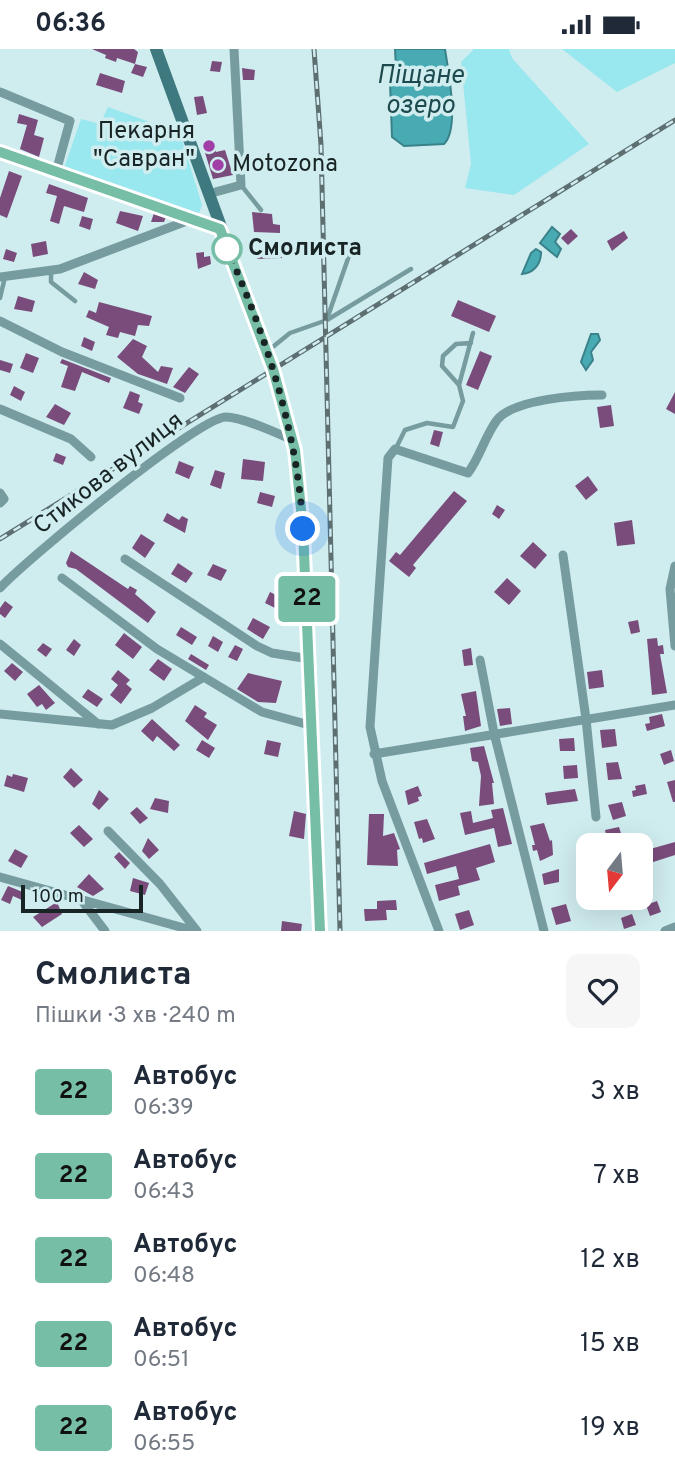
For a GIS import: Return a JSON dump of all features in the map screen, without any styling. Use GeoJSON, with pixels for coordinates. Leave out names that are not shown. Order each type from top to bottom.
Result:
{"type":"FeatureCollection","features":[{"type":"Feature","properties":{"kind":"main road"},"geometry":{"type":"LineString","coordinates":[[156,49],[266,353],[293,440],[302,503],[320,931]]}},
{"type":"Feature","properties":{"kind":"street"},"geometry":{"type":"LineString","coordinates":[[208,194],[240,185],[234,49]]}},
{"type":"Feature","properties":{"kind":"street"},"geometry":{"type":"LineString","coordinates":[[0,92],[69,121],[56,172]]}},
{"type":"Feature","properties":{"kind":"street"},"geometry":{"type":"LineString","coordinates":[[0,152],[220,229]]}},
{"type":"Feature","properties":{"kind":"street"},"geometry":{"type":"LineString","coordinates":[[3,276],[52,271],[92,259],[192,219]]}},
{"type":"Feature","properties":{"kind":"street"},"geometry":{"type":"LineString","coordinates":[[0,320],[62,352],[180,398]]}},
{"type":"Feature","properties":{"kind":"street"},"geometry":{"type":"LineString","coordinates":[[439,931],[374,754],[370,727],[376,600],[388,458],[395,449],[468,473],[499,418],[522,407],[570,394],[602,395]]}},
{"type":"Feature","properties":{"kind":"street"},"geometry":{"type":"LineString","coordinates":[[0,409],[71,439],[91,457]]}},
{"type":"Feature","properties":{"kind":"street","name":"Стикова вулиця"},"geometry":{"type":"LineString","coordinates":[[0,589],[20,566],[75,525],[109,494],[196,429],[226,417],[293,440]]}},
{"type":"Feature","properties":{"kind":"street"},"geometry":{"type":"LineString","coordinates":[[0,493],[4,499],[0,503]]}},
{"type":"Feature","properties":{"kind":"street"},"geometry":{"type":"LineString","coordinates":[[563,555],[586,719],[596,817]]}},
{"type":"Feature","properties":{"kind":"street"},"geometry":{"type":"LineString","coordinates":[[125,559],[257,646],[272,653],[310,659]]}},
{"type":"Feature","properties":{"kind":"street"},"geometry":{"type":"LineString","coordinates":[[675,566],[670,589],[675,646]]}},
{"type":"Feature","properties":{"kind":"street"},"geometry":{"type":"LineString","coordinates":[[62,578],[157,649],[262,712],[313,726]]}},
{"type":"Feature","properties":{"kind":"street"},"geometry":{"type":"LineString","coordinates":[[0,644],[99,725]]}},
{"type":"Feature","properties":{"kind":"street"},"geometry":{"type":"LineString","coordinates":[[480,660],[494,733],[544,931]]}},
{"type":"Feature","properties":{"kind":"street"},"geometry":{"type":"LineString","coordinates":[[0,714],[112,725],[152,708],[204,677]]}},
{"type":"Feature","properties":{"kind":"street"},"geometry":{"type":"LineString","coordinates":[[374,754],[675,705]]}},
{"type":"Feature","properties":{"kind":"street"},"geometry":{"type":"LineString","coordinates":[[108,831],[160,884],[196,931]]}},
{"type":"Feature","properties":{"kind":"street"},"geometry":{"type":"LineString","coordinates":[[0,877],[196,931]]}},
{"type":"Feature","properties":{"kind":"street"},"geometry":{"type":"LineString","coordinates":[[83,902],[105,931]]}},
{"type":"Feature","properties":{"kind":"street"},"geometry":{"type":"LineString","coordinates":[[666,931],[675,927]]}},
{"type":"Feature","properties":{"kind":"lane"},"geometry":{"type":"LineString","coordinates":[[240,185],[261,210]]}},
{"type":"Feature","properties":{"kind":"lane"},"geometry":{"type":"LineString","coordinates":[[327,320],[351,250]]}},
{"type":"Feature","properties":{"kind":"lane"},"geometry":{"type":"LineString","coordinates":[[266,353],[290,333],[327,320],[411,269]]}},
{"type":"Feature","properties":{"kind":"lane"},"geometry":{"type":"LineString","coordinates":[[52,271],[51,282],[75,301]]}},
{"type":"Feature","properties":{"kind":"lane"},"geometry":{"type":"LineString","coordinates":[[0,298],[3,276]]}},
{"type":"Feature","properties":{"kind":"lane"},"geometry":{"type":"LineString","coordinates":[[459,385],[473,333]]}},
{"type":"Feature","properties":{"kind":"lane"},"geometry":{"type":"LineString","coordinates":[[395,449],[405,430],[427,423],[453,427],[463,401],[459,385],[443,366],[443,356],[456,344],[471,343]]}},
{"type":"Feature","properties":{"kind":"shaded area"},"geometry":{"type":"Polygon","coordinates":[[[474,49],[509,49],[512,58],[589,144],[514,195],[465,188],[471,164],[461,62],[474,49]]]}},
{"type":"Feature","properties":{"kind":"shaded area"},"geometry":{"type":"Polygon","coordinates":[[[562,49],[675,49],[675,63],[617,92],[562,49]]]}},
{"type":"Feature","properties":{"kind":"shaded area"},"geometry":{"type":"Polygon","coordinates":[[[108,107],[179,130],[202,205],[199,213],[195,213],[198,221],[62,174],[81,119],[100,124],[108,107]]]}},
{"type":"Feature","properties":{"kind":"water","name":"Піщане озеро"},"geometry":{"type":"Polygon","coordinates":[[[395,49],[445,49],[452,113],[449,136],[444,144],[404,146],[392,137],[390,82],[396,69],[395,49]]]}},
{"type":"Feature","properties":{"kind":"water"},"geometry":{"type":"Polygon","coordinates":[[[552,227],[560,234],[555,242],[561,249],[557,257],[540,243],[552,227]]]}},
{"type":"Feature","properties":{"kind":"water"},"geometry":{"type":"Polygon","coordinates":[[[536,249],[541,252],[538,264],[530,272],[522,274],[531,253],[536,249]]]}},
{"type":"Feature","properties":{"kind":"water"},"geometry":{"type":"Polygon","coordinates":[[[591,334],[598,334],[600,340],[591,352],[593,360],[586,370],[581,362],[591,334]]]}},
{"type":"Feature","properties":{"kind":"building"},"geometry":{"type":"Polygon","coordinates":[[[92,49],[134,49],[138,52],[135,64],[117,58],[116,62],[92,49]]]}},
{"type":"Feature","properties":{"kind":"building"},"geometry":{"type":"Polygon","coordinates":[[[212,61],[222,62],[220,72],[210,71],[212,61]]]}},
{"type":"Feature","properties":{"kind":"building"},"geometry":{"type":"Polygon","coordinates":[[[135,64],[147,67],[143,77],[131,73],[135,64]]]}},
{"type":"Feature","properties":{"kind":"building"},"geometry":{"type":"Polygon","coordinates":[[[242,68],[255,70],[254,80],[243,80],[242,68]]]}},
{"type":"Feature","properties":{"kind":"building"},"geometry":{"type":"Polygon","coordinates":[[[100,73],[125,81],[122,93],[96,85],[100,73]]]}},
{"type":"Feature","properties":{"kind":"building"},"geometry":{"type":"Polygon","coordinates":[[[203,96],[207,113],[197,115],[194,97],[203,96]]]}},
{"type":"Feature","properties":{"kind":"building"},"geometry":{"type":"Polygon","coordinates":[[[19,114],[38,120],[34,135],[44,138],[39,157],[20,149],[27,125],[17,123],[19,114]]]}},
{"type":"Feature","properties":{"kind":"building","name":"Motozona"},"geometry":{"type":"Polygon","coordinates":[[[212,140],[216,152],[225,150],[233,175],[213,179],[202,143],[212,140]]]}},
{"type":"Feature","properties":{"kind":"building"},"geometry":{"type":"Polygon","coordinates":[[[9,171],[22,176],[7,218],[0,215],[0,198],[9,171]]]}},
{"type":"Feature","properties":{"kind":"building"},"geometry":{"type":"Polygon","coordinates":[[[49,184],[88,198],[84,212],[64,206],[59,224],[50,221],[57,196],[46,193],[49,184]]]}},
{"type":"Feature","properties":{"kind":"building"},"geometry":{"type":"Polygon","coordinates":[[[120,211],[143,216],[138,231],[116,223],[120,211]]]}},
{"type":"Feature","properties":{"kind":"building"},"geometry":{"type":"Polygon","coordinates":[[[252,212],[272,214],[273,224],[280,225],[280,233],[254,232],[252,212]]]}},
{"type":"Feature","properties":{"kind":"building"},"geometry":{"type":"Polygon","coordinates":[[[154,213],[166,217],[164,222],[151,222],[154,213]]]}},
{"type":"Feature","properties":{"kind":"building"},"geometry":{"type":"Polygon","coordinates":[[[82,216],[93,219],[90,230],[79,226],[82,216]]]}},
{"type":"Feature","properties":{"kind":"building"},"geometry":{"type":"Polygon","coordinates":[[[571,229],[578,236],[568,245],[561,238],[571,229]]]}},
{"type":"Feature","properties":{"kind":"building"},"geometry":{"type":"Polygon","coordinates":[[[624,231],[628,238],[612,251],[607,241],[624,231]]]}},
{"type":"Feature","properties":{"kind":"building"},"geometry":{"type":"Polygon","coordinates":[[[46,241],[48,254],[33,257],[31,244],[46,241]]]}},
{"type":"Feature","properties":{"kind":"building"},"geometry":{"type":"Polygon","coordinates":[[[6,249],[17,253],[14,262],[3,259],[6,249]]]}},
{"type":"Feature","properties":{"kind":"building"},"geometry":{"type":"Polygon","coordinates":[[[204,252],[204,257],[210,256],[211,264],[198,269],[196,253],[204,252]]]}},
{"type":"Feature","properties":{"kind":"building"},"geometry":{"type":"Polygon","coordinates":[[[256,252],[281,252],[282,258],[257,259],[256,252]]]}},
{"type":"Feature","properties":{"kind":"building"},"geometry":{"type":"Polygon","coordinates":[[[84,272],[98,280],[95,289],[78,284],[84,272]]]}},
{"type":"Feature","properties":{"kind":"building"},"geometry":{"type":"Polygon","coordinates":[[[18,296],[35,301],[32,312],[14,309],[18,296]]]}},
{"type":"Feature","properties":{"kind":"building"},"geometry":{"type":"Polygon","coordinates":[[[458,300],[496,316],[489,332],[451,316],[458,300]]]}},
{"type":"Feature","properties":{"kind":"building"},"geometry":{"type":"Polygon","coordinates":[[[99,302],[152,316],[149,326],[138,325],[135,336],[120,332],[118,338],[106,335],[109,327],[86,317],[89,310],[96,313],[99,302]]]}},
{"type":"Feature","properties":{"kind":"building"},"geometry":{"type":"Polygon","coordinates":[[[84,337],[95,342],[92,351],[81,346],[84,337]]]}},
{"type":"Feature","properties":{"kind":"building"},"geometry":{"type":"Polygon","coordinates":[[[133,339],[147,346],[142,357],[158,372],[161,366],[173,368],[167,384],[138,374],[117,357],[133,339]]]}},
{"type":"Feature","properties":{"kind":"building"},"geometry":{"type":"Polygon","coordinates":[[[480,351],[492,356],[478,390],[466,385],[480,351]]]}},
{"type":"Feature","properties":{"kind":"building"},"geometry":{"type":"Polygon","coordinates":[[[26,353],[39,358],[33,373],[20,368],[26,353]]]}},
{"type":"Feature","properties":{"kind":"building"},"geometry":{"type":"Polygon","coordinates":[[[62,359],[111,378],[109,383],[82,372],[75,391],[61,387],[68,366],[60,363],[62,359]]]}},
{"type":"Feature","properties":{"kind":"building"},"geometry":{"type":"Polygon","coordinates":[[[0,360],[13,364],[10,373],[0,370],[0,360]]]}},
{"type":"Feature","properties":{"kind":"building"},"geometry":{"type":"Polygon","coordinates":[[[189,367],[199,374],[185,393],[173,387],[189,367]]]}},
{"type":"Feature","properties":{"kind":"building"},"geometry":{"type":"Polygon","coordinates":[[[14,386],[25,392],[21,401],[10,395],[14,386]]]}},
{"type":"Feature","properties":{"kind":"building"},"geometry":{"type":"Polygon","coordinates":[[[130,391],[140,395],[138,402],[143,404],[139,414],[123,408],[130,391]]]}},
{"type":"Feature","properties":{"kind":"building"},"geometry":{"type":"Polygon","coordinates":[[[675,392],[675,414],[666,409],[675,392]]]}},
{"type":"Feature","properties":{"kind":"building"},"geometry":{"type":"Polygon","coordinates":[[[55,404],[71,413],[64,425],[46,417],[55,404]]]}},
{"type":"Feature","properties":{"kind":"building"},"geometry":{"type":"Polygon","coordinates":[[[611,405],[614,426],[600,428],[597,407],[611,405]]]}},
{"type":"Feature","properties":{"kind":"building"},"geometry":{"type":"Polygon","coordinates":[[[434,430],[443,432],[439,447],[430,444],[434,430]]]}},
{"type":"Feature","properties":{"kind":"building"},"geometry":{"type":"Polygon","coordinates":[[[56,453],[66,457],[63,465],[53,461],[56,453]]]}},
{"type":"Feature","properties":{"kind":"building"},"geometry":{"type":"Polygon","coordinates":[[[243,459],[265,462],[263,481],[241,479],[243,459]]]}},
{"type":"Feature","properties":{"kind":"building"},"geometry":{"type":"Polygon","coordinates":[[[179,461],[194,467],[189,479],[175,473],[179,461]]]}},
{"type":"Feature","properties":{"kind":"building"},"geometry":{"type":"Polygon","coordinates":[[[215,470],[225,473],[221,489],[210,485],[215,470]]]}},
{"type":"Feature","properties":{"kind":"building"},"geometry":{"type":"Polygon","coordinates":[[[588,476],[598,490],[586,500],[575,486],[588,476]]]}},
{"type":"Feature","properties":{"kind":"building"},"geometry":{"type":"Polygon","coordinates":[[[454,491],[467,501],[413,565],[416,568],[409,577],[389,561],[396,552],[400,555],[454,491]]]}},
{"type":"Feature","properties":{"kind":"building"},"geometry":{"type":"Polygon","coordinates":[[[260,492],[275,496],[272,507],[257,503],[260,492]]]}},
{"type":"Feature","properties":{"kind":"building"},"geometry":{"type":"Polygon","coordinates":[[[497,505],[505,510],[499,519],[492,514],[497,505]]]}},
{"type":"Feature","properties":{"kind":"building"},"geometry":{"type":"Polygon","coordinates":[[[167,513],[179,520],[182,516],[188,519],[185,533],[163,521],[167,513]]]}},
{"type":"Feature","properties":{"kind":"building"},"geometry":{"type":"Polygon","coordinates":[[[632,520],[635,544],[617,546],[614,523],[632,520]]]}},
{"type":"Feature","properties":{"kind":"building"},"geometry":{"type":"Polygon","coordinates":[[[141,534],[155,543],[145,558],[132,548],[141,534]]]}},
{"type":"Feature","properties":{"kind":"building"},"geometry":{"type":"Polygon","coordinates":[[[533,542],[547,555],[535,569],[520,556],[533,542]]]}},
{"type":"Feature","properties":{"kind":"building"},"geometry":{"type":"Polygon","coordinates":[[[71,551],[128,589],[130,586],[137,590],[135,594],[156,612],[148,623],[76,569],[68,567],[66,563],[71,551]]]}},
{"type":"Feature","properties":{"kind":"building"},"geometry":{"type":"Polygon","coordinates":[[[178,563],[193,573],[186,583],[171,574],[178,563]]]}},
{"type":"Feature","properties":{"kind":"building"},"geometry":{"type":"Polygon","coordinates":[[[213,564],[227,570],[221,581],[207,575],[213,564]]]}},
{"type":"Feature","properties":{"kind":"building"},"geometry":{"type":"Polygon","coordinates":[[[507,578],[521,591],[509,605],[494,592],[507,578]]]}},
{"type":"Feature","properties":{"kind":"building"},"geometry":{"type":"Polygon","coordinates":[[[270,592],[282,598],[277,609],[265,603],[270,592]]]}},
{"type":"Feature","properties":{"kind":"building"},"geometry":{"type":"Polygon","coordinates":[[[5,601],[13,607],[5,618],[0,614],[0,608],[5,601]]]}},
{"type":"Feature","properties":{"kind":"building"},"geometry":{"type":"Polygon","coordinates":[[[253,618],[270,627],[263,639],[247,629],[253,618]]]}},
{"type":"Feature","properties":{"kind":"building"},"geometry":{"type":"Polygon","coordinates":[[[638,620],[640,632],[631,634],[628,622],[638,620]]]}},
{"type":"Feature","properties":{"kind":"building"},"geometry":{"type":"Polygon","coordinates":[[[181,627],[197,637],[192,645],[176,635],[181,627]]]}},
{"type":"Feature","properties":{"kind":"building"},"geometry":{"type":"Polygon","coordinates":[[[124,633],[142,647],[133,659],[115,645],[124,633]]]}},
{"type":"Feature","properties":{"kind":"building"},"geometry":{"type":"Polygon","coordinates":[[[213,636],[223,642],[218,652],[208,646],[213,636]]]}},
{"type":"Feature","properties":{"kind":"building"},"geometry":{"type":"Polygon","coordinates":[[[657,638],[658,646],[663,645],[664,654],[660,654],[667,693],[652,695],[647,639],[657,638]]]}},
{"type":"Feature","properties":{"kind":"building"},"geometry":{"type":"Polygon","coordinates":[[[74,639],[81,645],[74,656],[66,650],[74,639]]]}},
{"type":"Feature","properties":{"kind":"building"},"geometry":{"type":"Polygon","coordinates":[[[43,643],[52,649],[46,657],[37,650],[43,643]]]}},
{"type":"Feature","properties":{"kind":"building"},"geometry":{"type":"Polygon","coordinates":[[[235,645],[243,649],[237,661],[228,657],[235,645]]]}},
{"type":"Feature","properties":{"kind":"building"},"geometry":{"type":"Polygon","coordinates":[[[471,648],[473,665],[464,666],[462,650],[471,648]]]}},
{"type":"Feature","properties":{"kind":"building"},"geometry":{"type":"Polygon","coordinates":[[[191,654],[209,665],[206,670],[188,659],[191,654]]]}},
{"type":"Feature","properties":{"kind":"building"},"geometry":{"type":"Polygon","coordinates":[[[158,659],[172,669],[164,681],[149,670],[158,659]]]}},
{"type":"Feature","properties":{"kind":"building"},"geometry":{"type":"Polygon","coordinates":[[[12,663],[23,672],[15,681],[4,671],[12,663]]]}},
{"type":"Feature","properties":{"kind":"building"},"geometry":{"type":"Polygon","coordinates":[[[118,670],[130,680],[126,684],[132,689],[121,704],[110,695],[118,685],[111,679],[118,670]]]}},
{"type":"Feature","properties":{"kind":"building"},"geometry":{"type":"Polygon","coordinates":[[[602,670],[604,687],[589,689],[587,672],[602,670]]]}},
{"type":"Feature","properties":{"kind":"building"},"geometry":{"type":"Polygon","coordinates":[[[248,673],[282,681],[276,703],[258,702],[237,689],[248,673]]]}},
{"type":"Feature","properties":{"kind":"building"},"geometry":{"type":"Polygon","coordinates":[[[39,685],[55,703],[46,710],[42,704],[37,707],[27,694],[39,685]]]}},
{"type":"Feature","properties":{"kind":"building"},"geometry":{"type":"Polygon","coordinates":[[[88,689],[103,699],[97,707],[82,697],[88,689]]]}},
{"type":"Feature","properties":{"kind":"building"},"geometry":{"type":"Polygon","coordinates":[[[476,691],[481,726],[465,731],[463,716],[466,716],[461,694],[476,691]]]}},
{"type":"Feature","properties":{"kind":"building"},"geometry":{"type":"Polygon","coordinates":[[[195,705],[207,713],[204,717],[217,725],[208,740],[185,721],[195,705]]]}},
{"type":"Feature","properties":{"kind":"building"},"geometry":{"type":"Polygon","coordinates":[[[510,708],[512,724],[500,726],[497,709],[510,708]]]}},
{"type":"Feature","properties":{"kind":"building"},"geometry":{"type":"Polygon","coordinates":[[[662,714],[665,726],[647,731],[645,724],[650,723],[649,717],[662,714]]]}},
{"type":"Feature","properties":{"kind":"building"},"geometry":{"type":"Polygon","coordinates":[[[152,719],[180,745],[174,751],[157,736],[153,742],[141,731],[152,719]]]}},
{"type":"Feature","properties":{"kind":"building"},"geometry":{"type":"Polygon","coordinates":[[[615,729],[617,746],[602,748],[600,730],[615,729]]]}},
{"type":"Feature","properties":{"kind":"building"},"geometry":{"type":"Polygon","coordinates":[[[574,738],[575,751],[560,751],[559,739],[574,738]]]}},
{"type":"Feature","properties":{"kind":"building"},"geometry":{"type":"Polygon","coordinates":[[[202,740],[215,748],[209,758],[196,750],[202,740]]]}},
{"type":"Feature","properties":{"kind":"building"},"geometry":{"type":"Polygon","coordinates":[[[267,740],[281,743],[278,757],[264,754],[267,740]]]}},
{"type":"Feature","properties":{"kind":"building"},"geometry":{"type":"Polygon","coordinates":[[[484,746],[494,783],[494,804],[479,806],[481,776],[478,762],[472,761],[470,748],[484,746]]]}},
{"type":"Feature","properties":{"kind":"building"},"geometry":{"type":"Polygon","coordinates":[[[671,750],[674,761],[664,765],[660,754],[671,750]]]}},
{"type":"Feature","properties":{"kind":"building"},"geometry":{"type":"Polygon","coordinates":[[[618,762],[622,779],[608,780],[606,763],[618,762]]]}},
{"type":"Feature","properties":{"kind":"building"},"geometry":{"type":"Polygon","coordinates":[[[577,765],[578,778],[564,779],[563,766],[577,765]]]}},
{"type":"Feature","properties":{"kind":"building"},"geometry":{"type":"Polygon","coordinates":[[[71,768],[83,780],[74,788],[63,777],[71,768]]]}},
{"type":"Feature","properties":{"kind":"building"},"geometry":{"type":"Polygon","coordinates":[[[13,774],[28,778],[24,792],[4,786],[7,775],[12,777],[13,774]]]}},
{"type":"Feature","properties":{"kind":"building"},"geometry":{"type":"Polygon","coordinates":[[[675,780],[675,802],[673,802],[667,782],[675,780]]]}},
{"type":"Feature","properties":{"kind":"building"},"geometry":{"type":"Polygon","coordinates":[[[645,784],[647,794],[633,797],[635,786],[645,784]]]}},
{"type":"Feature","properties":{"kind":"building"},"geometry":{"type":"Polygon","coordinates":[[[418,786],[422,796],[418,797],[419,801],[408,805],[405,791],[418,786]]]}},
{"type":"Feature","properties":{"kind":"building"},"geometry":{"type":"Polygon","coordinates":[[[575,789],[578,801],[547,805],[545,793],[575,789]]]}},
{"type":"Feature","properties":{"kind":"building"},"geometry":{"type":"Polygon","coordinates":[[[99,790],[109,799],[99,810],[92,804],[99,790]]]}},
{"type":"Feature","properties":{"kind":"building"},"geometry":{"type":"Polygon","coordinates":[[[155,798],[169,801],[168,813],[150,809],[155,798]]]}},
{"type":"Feature","properties":{"kind":"building"},"geometry":{"type":"Polygon","coordinates":[[[622,802],[626,816],[613,820],[608,805],[622,802]]]}},
{"type":"Feature","properties":{"kind":"building"},"geometry":{"type":"Polygon","coordinates":[[[137,807],[148,818],[140,824],[130,813],[137,807]]]}},
{"type":"Feature","properties":{"kind":"building"},"geometry":{"type":"Polygon","coordinates":[[[503,808],[512,844],[498,847],[494,828],[465,835],[460,813],[471,811],[473,823],[493,818],[491,810],[503,808]]]}},
{"type":"Feature","properties":{"kind":"building"},"geometry":{"type":"Polygon","coordinates":[[[294,811],[306,814],[304,839],[289,836],[294,811]]]}},
{"type":"Feature","properties":{"kind":"building"},"geometry":{"type":"Polygon","coordinates":[[[369,814],[384,814],[383,836],[394,833],[400,849],[397,850],[398,866],[367,865],[369,814]]]}},
{"type":"Feature","properties":{"kind":"building"},"geometry":{"type":"Polygon","coordinates":[[[427,819],[435,839],[423,843],[422,838],[419,839],[414,822],[427,819]]]}},
{"type":"Feature","properties":{"kind":"building"},"geometry":{"type":"Polygon","coordinates":[[[544,823],[550,841],[552,840],[553,855],[540,861],[537,850],[533,851],[532,845],[535,845],[530,826],[544,823]]]}},
{"type":"Feature","properties":{"kind":"building"},"geometry":{"type":"Polygon","coordinates":[[[79,825],[93,839],[84,847],[70,833],[79,825]]]}},
{"type":"Feature","properties":{"kind":"building"},"geometry":{"type":"Polygon","coordinates":[[[619,827],[621,833],[606,833],[605,830],[619,827]]]}},
{"type":"Feature","properties":{"kind":"building"},"geometry":{"type":"Polygon","coordinates":[[[148,838],[159,850],[149,859],[142,851],[148,838]]]}},
{"type":"Feature","properties":{"kind":"building"},"geometry":{"type":"Polygon","coordinates":[[[675,842],[675,855],[653,862],[653,848],[675,842]]]}},
{"type":"Feature","properties":{"kind":"building"},"geometry":{"type":"Polygon","coordinates":[[[490,844],[495,862],[476,868],[480,880],[458,886],[460,895],[439,901],[435,885],[459,879],[456,866],[427,874],[424,863],[490,844]]]}},
{"type":"Feature","properties":{"kind":"building"},"geometry":{"type":"Polygon","coordinates":[[[15,849],[28,856],[21,868],[8,861],[15,849]]]}},
{"type":"Feature","properties":{"kind":"building"},"geometry":{"type":"Polygon","coordinates":[[[119,852],[130,863],[125,869],[114,857],[119,852]]]}},
{"type":"Feature","properties":{"kind":"building"},"geometry":{"type":"Polygon","coordinates":[[[559,869],[559,882],[544,885],[542,874],[559,869]]]}},
{"type":"Feature","properties":{"kind":"building"},"geometry":{"type":"Polygon","coordinates":[[[89,874],[104,889],[93,896],[77,887],[89,874]]]}},
{"type":"Feature","properties":{"kind":"building"},"geometry":{"type":"Polygon","coordinates":[[[133,878],[149,883],[145,895],[130,891],[133,878]]]}},
{"type":"Feature","properties":{"kind":"building"},"geometry":{"type":"Polygon","coordinates":[[[8,886],[25,893],[22,900],[13,896],[10,904],[1,900],[8,886]]]}},
{"type":"Feature","properties":{"kind":"building"},"geometry":{"type":"Polygon","coordinates":[[[396,900],[397,910],[386,910],[387,920],[365,921],[364,909],[377,909],[377,901],[396,900]]]}},
{"type":"Feature","properties":{"kind":"building"},"geometry":{"type":"Polygon","coordinates":[[[657,901],[661,912],[650,916],[648,910],[653,910],[653,902],[657,901]]]}},
{"type":"Feature","properties":{"kind":"building"},"geometry":{"type":"Polygon","coordinates":[[[57,902],[62,914],[42,927],[33,917],[57,902]]]}},
{"type":"Feature","properties":{"kind":"building"},"geometry":{"type":"Polygon","coordinates":[[[566,904],[571,921],[556,925],[551,908],[566,904]]]}},
{"type":"Feature","properties":{"kind":"building"},"geometry":{"type":"Polygon","coordinates":[[[469,910],[474,925],[460,930],[455,914],[469,910]]]}},
{"type":"Feature","properties":{"kind":"building"},"geometry":{"type":"Polygon","coordinates":[[[632,914],[636,925],[624,929],[621,918],[632,914]]]}},
{"type":"Feature","properties":{"kind":"building"},"geometry":{"type":"Polygon","coordinates":[[[282,921],[302,924],[301,931],[281,931],[282,921]]]}},
{"type":"Feature","properties":{"kind":"railway"},"geometry":{"type":"LineString","coordinates":[[314,49],[321,145],[340,931]]}},
{"type":"Feature","properties":{"kind":"railway"},"geometry":{"type":"LineString","coordinates":[[0,539],[675,120]]}},
{"type":"Feature","properties":{"kind":"bus line","name":"22"},"geometry":{"type":"LineString","coordinates":[[0,152],[220,229],[273,369],[295,450],[302,503],[320,931]]}},
{"type":"Feature","properties":{"kind":"place","name":"Пекарня \"Савран\""},"geometry":{"type":"Point","coordinates":[209,146]}},
{"type":"Feature","properties":{"kind":"place","name":"Motozona"},"geometry":{"type":"Point","coordinates":[218,165]}},
{"type":"Feature","properties":{"kind":"place","name":"Смолиста"},"geometry":{"type":"Point","coordinates":[227,249]}},
{"type":"Feature","properties":{"kind":"route"},"geometry":{"type":"LineString","coordinates":[[227,249],[273,369],[289,422],[302,503],[303,529]]}}]}
